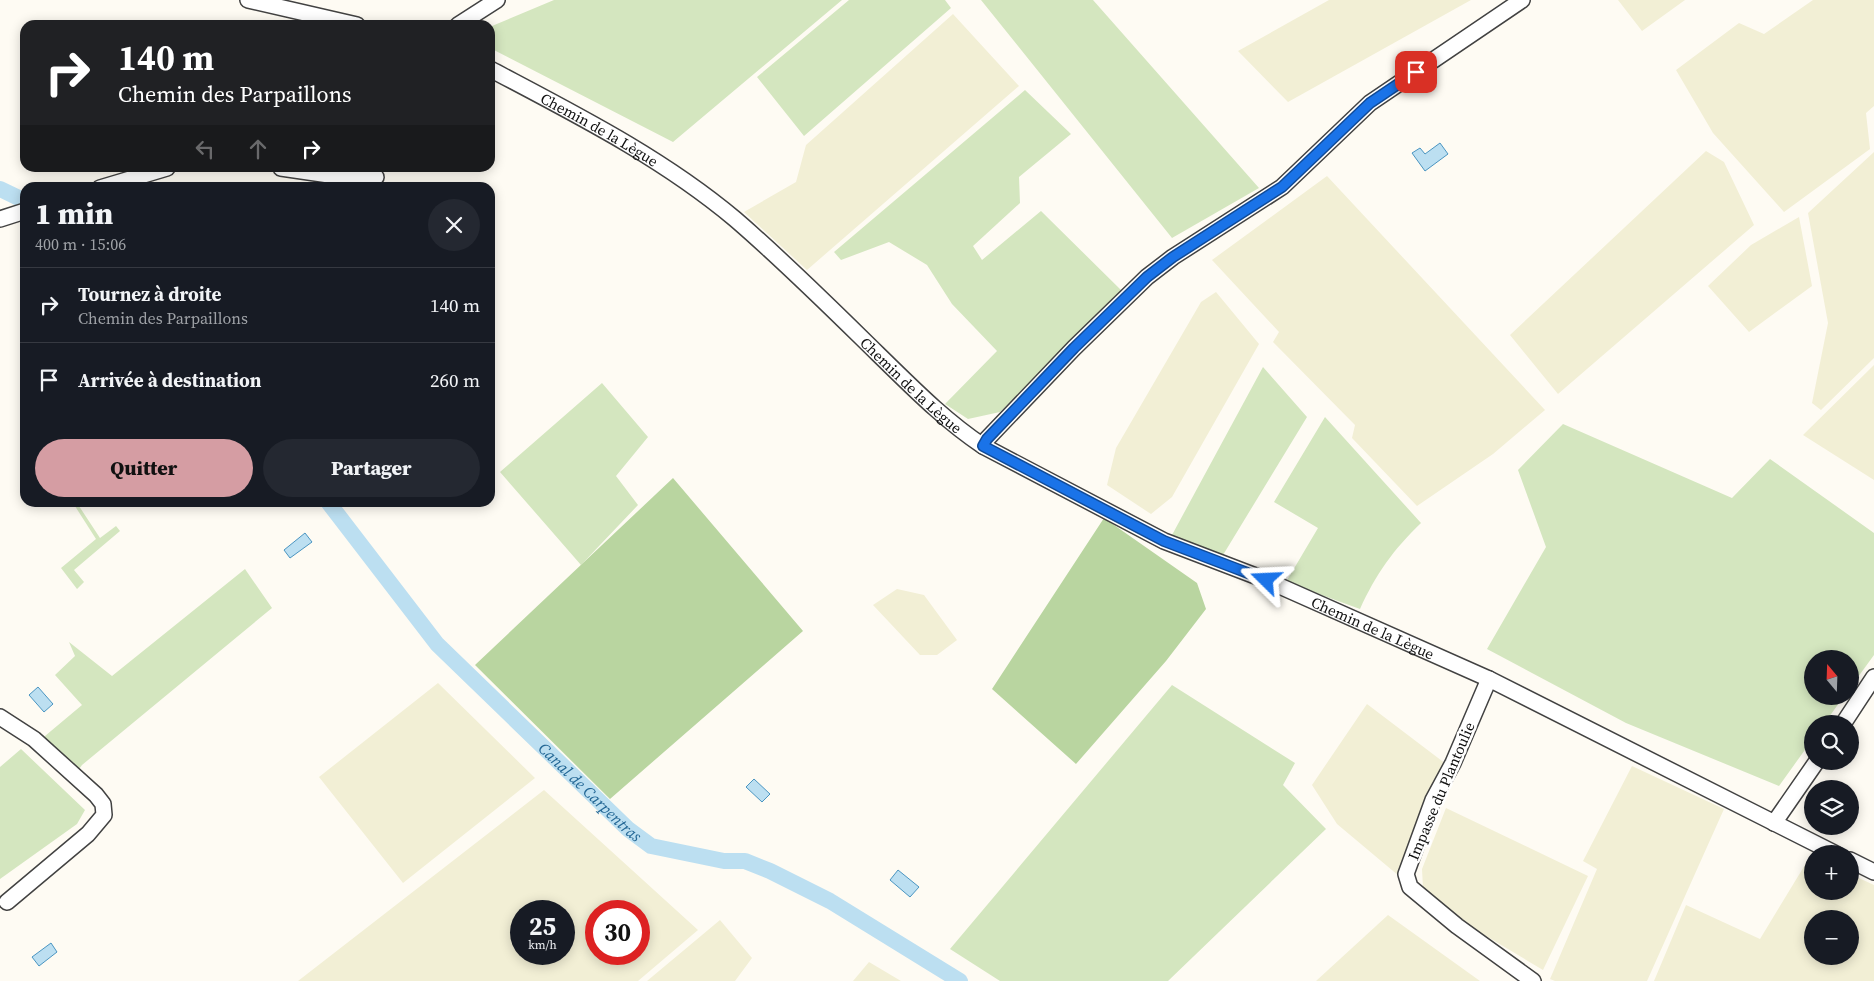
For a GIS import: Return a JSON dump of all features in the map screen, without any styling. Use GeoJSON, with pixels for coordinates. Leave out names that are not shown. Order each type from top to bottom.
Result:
{"type":"FeatureCollection","features":[{"type":"Feature","properties":{"kind":"street"},"geometry":{"type":"LineString","coordinates":[[248,0],[335,20]]}},
{"type":"Feature","properties":{"kind":"street"},"geometry":{"type":"LineString","coordinates":[[466,20],[497,0]]}},
{"type":"Feature","properties":{"kind":"street"},"geometry":{"type":"LineString","coordinates":[[983,446],[987,439],[1074,348],[1147,277],[1173,257],[1282,187],[1370,103],[1522,0]]}},
{"type":"Feature","properties":{"kind":"street","name":"Chemin de la Lègue"},"geometry":{"type":"LineString","coordinates":[[495,72],[560,106],[682,178],[735,219],[809,287],[932,407],[983,446],[1164,541],[1266,580],[1489,679],[1818,845]]}},
{"type":"Feature","properties":{"kind":"street"},"geometry":{"type":"LineString","coordinates":[[120,182],[154,172]]}},
{"type":"Feature","properties":{"kind":"street"},"geometry":{"type":"LineString","coordinates":[[308,172],[376,177]]}},
{"type":"Feature","properties":{"kind":"street"},"geometry":{"type":"LineString","coordinates":[[0,219],[20,213]]}},
{"type":"Feature","properties":{"kind":"street"},"geometry":{"type":"LineString","coordinates":[[1848,715],[1874,677]]}},
{"type":"Feature","properties":{"kind":"street","name":"Impasse du Plantoulie"},"geometry":{"type":"LineString","coordinates":[[1489,679],[1453,763],[1433,800],[1406,874],[1410,887],[1516,977],[1533,981]]}},
{"type":"Feature","properties":{"kind":"street"},"geometry":{"type":"LineString","coordinates":[[0,716],[34,739],[96,796],[103,804],[104,815],[88,834],[7,902]]}},
{"type":"Feature","properties":{"kind":"street"},"geometry":{"type":"LineString","coordinates":[[1774,823],[1811,770]]}},
{"type":"Feature","properties":{"kind":"street"},"geometry":{"type":"LineString","coordinates":[[1859,864],[1874,872]]}},
{"type":"Feature","properties":{"kind":"shaded area"},"geometry":{"type":"Polygon","coordinates":[[[1329,0],[1471,0],[1288,102],[1238,51],[1329,0]]]}},
{"type":"Feature","properties":{"kind":"shaded area"},"geometry":{"type":"Polygon","coordinates":[[[1618,0],[1685,0],[1642,31],[1618,0]]]}},
{"type":"Feature","properties":{"kind":"shaded area"},"geometry":{"type":"Polygon","coordinates":[[[1813,0],[1874,0],[1874,106],[1866,113],[1870,149],[1784,212],[1713,133],[1676,70],[1739,23],[1764,34],[1813,0]]]}},
{"type":"Feature","properties":{"kind":"shaded area"},"geometry":{"type":"Polygon","coordinates":[[[953,14],[1019,86],[807,270],[744,212],[796,182],[806,145],[953,14]]]}},
{"type":"Feature","properties":{"kind":"shaded area"},"geometry":{"type":"Polygon","coordinates":[[[1706,151],[1724,162],[1754,225],[1558,394],[1510,335],[1706,151]]]}},
{"type":"Feature","properties":{"kind":"shaded area"},"geometry":{"type":"Polygon","coordinates":[[[1874,152],[1874,358],[1821,410],[1812,403],[1828,323],[1808,213],[1874,152]]]}},
{"type":"Feature","properties":{"kind":"shaded area"},"geometry":{"type":"Polygon","coordinates":[[[1327,176],[1545,410],[1493,454],[1417,506],[1352,438],[1355,425],[1273,342],[1279,332],[1212,260],[1327,176]]]}},
{"type":"Feature","properties":{"kind":"shaded area"},"geometry":{"type":"Polygon","coordinates":[[[1799,217],[1812,286],[1749,332],[1708,286],[1751,245],[1799,217]]]}},
{"type":"Feature","properties":{"kind":"shaded area"},"geometry":{"type":"Polygon","coordinates":[[[1216,292],[1259,344],[1172,497],[1151,514],[1107,485],[1116,448],[1201,302],[1216,292]]]}},
{"type":"Feature","properties":{"kind":"shaded area"},"geometry":{"type":"Polygon","coordinates":[[[1874,365],[1874,480],[1803,435],[1874,365]]]}},
{"type":"Feature","properties":{"kind":"shaded area"},"geometry":{"type":"Polygon","coordinates":[[[897,589],[924,595],[957,640],[937,655],[920,655],[873,605],[897,589]]]}},
{"type":"Feature","properties":{"kind":"shaded area"},"geometry":{"type":"Polygon","coordinates":[[[438,683],[535,778],[403,883],[319,777],[438,683]]]}},
{"type":"Feature","properties":{"kind":"shaded area"},"geometry":{"type":"Polygon","coordinates":[[[1367,704],[1446,764],[1399,876],[1337,824],[1312,785],[1367,704]]]}},
{"type":"Feature","properties":{"kind":"shaded area"},"geometry":{"type":"Polygon","coordinates":[[[1632,766],[1724,809],[1647,981],[1555,981],[1550,979],[1597,869],[1583,861],[1632,766]]]}},
{"type":"Feature","properties":{"kind":"shaded area"},"geometry":{"type":"Polygon","coordinates":[[[544,790],[698,930],[638,981],[298,981],[544,790]]]}},
{"type":"Feature","properties":{"kind":"shaded area"},"geometry":{"type":"Polygon","coordinates":[[[1446,808],[1588,876],[1543,970],[1456,918],[1423,888],[1422,869],[1446,808]]]}},
{"type":"Feature","properties":{"kind":"shaded area"},"geometry":{"type":"Polygon","coordinates":[[[1804,867],[1804,900],[1859,900],[1859,878],[1874,885],[1874,981],[1654,981],[1686,905],[1760,939],[1804,867]]]}},
{"type":"Feature","properties":{"kind":"shaded area"},"geometry":{"type":"Polygon","coordinates":[[[1388,915],[1480,981],[1316,981],[1388,915]]]}},
{"type":"Feature","properties":{"kind":"shaded area"},"geometry":{"type":"Polygon","coordinates":[[[720,920],[752,958],[735,981],[647,981],[720,920]]]}},
{"type":"Feature","properties":{"kind":"shaded area"},"geometry":{"type":"Polygon","coordinates":[[[869,962],[901,981],[853,981],[869,962]]]}},
{"type":"Feature","properties":{"kind":"green space"},"geometry":{"type":"Polygon","coordinates":[[[554,0],[842,0],[673,142],[495,51],[495,25],[554,0]]]}},
{"type":"Feature","properties":{"kind":"green space"},"geometry":{"type":"Polygon","coordinates":[[[849,0],[945,0],[951,8],[804,136],[757,77],[849,0]]]}},
{"type":"Feature","properties":{"kind":"green space"},"geometry":{"type":"Polygon","coordinates":[[[981,0],[1093,0],[1259,188],[1172,238],[981,0]]]}},
{"type":"Feature","properties":{"kind":"green space"},"geometry":{"type":"Polygon","coordinates":[[[1025,90],[1071,134],[1019,177],[1020,203],[973,246],[982,260],[1041,211],[1122,291],[1000,412],[968,419],[945,404],[997,351],[952,304],[927,265],[889,242],[841,260],[834,252],[1025,90]]]}},
{"type":"Feature","properties":{"kind":"green space"},"geometry":{"type":"Polygon","coordinates":[[[1263,367],[1307,417],[1223,555],[1172,535],[1263,367]]]}},
{"type":"Feature","properties":{"kind":"green space"},"geometry":{"type":"Polygon","coordinates":[[[602,383],[648,437],[616,476],[638,505],[581,565],[500,472],[602,383]]]}},
{"type":"Feature","properties":{"kind":"green space"},"geometry":{"type":"Polygon","coordinates":[[[1325,417],[1421,523],[1386,563],[1360,609],[1286,582],[1318,528],[1274,502],[1325,417]]]}},
{"type":"Feature","properties":{"kind":"green space"},"geometry":{"type":"Polygon","coordinates":[[[1563,424],[1732,498],[1770,459],[1874,533],[1874,655],[1859,676],[1859,650],[1804,650],[1804,705],[1838,705],[1830,715],[1804,715],[1804,751],[1779,786],[1626,723],[1487,649],[1546,547],[1518,470],[1563,424]]]}},
{"type":"Feature","properties":{"kind":"green space"},"geometry":{"type":"Polygon","coordinates":[[[673,478],[803,631],[610,799],[475,665],[673,478]]]}},
{"type":"Feature","properties":{"kind":"green space"},"geometry":{"type":"Polygon","coordinates":[[[76,507],[80,507],[100,538],[116,526],[120,531],[74,570],[84,582],[77,589],[61,568],[96,539],[76,507]]]}},
{"type":"Feature","properties":{"kind":"green space"},"geometry":{"type":"Polygon","coordinates":[[[1104,518],[1197,583],[1206,609],[1166,661],[1076,764],[992,689],[1104,518]]]}},
{"type":"Feature","properties":{"kind":"green space"},"geometry":{"type":"Polygon","coordinates":[[[245,569],[272,608],[82,765],[77,772],[44,742],[45,736],[82,705],[55,675],[75,656],[69,642],[112,676],[245,569]]]}},
{"type":"Feature","properties":{"kind":"green space"},"geometry":{"type":"Polygon","coordinates":[[[1172,685],[1295,763],[1283,785],[1326,829],[1168,981],[1000,981],[950,949],[1172,685]]]}},
{"type":"Feature","properties":{"kind":"green space"},"geometry":{"type":"Polygon","coordinates":[[[21,749],[85,810],[77,824],[0,879],[0,767],[21,749]]]}},
{"type":"Feature","properties":{"kind":"water"},"geometry":{"type":"Polygon","coordinates":[[[1440,143],[1448,154],[1425,171],[1412,153],[1420,148],[1425,154],[1440,143]]]}},
{"type":"Feature","properties":{"kind":"water"},"geometry":{"type":"Polygon","coordinates":[[[305,533],[312,542],[290,558],[284,550],[305,533]]]}},
{"type":"Feature","properties":{"kind":"water"},"geometry":{"type":"Polygon","coordinates":[[[38,687],[53,704],[44,712],[29,695],[38,687]]]}},
{"type":"Feature","properties":{"kind":"water"},"geometry":{"type":"Polygon","coordinates":[[[754,779],[770,794],[762,802],[746,787],[754,779]]]}},
{"type":"Feature","properties":{"kind":"water"},"geometry":{"type":"Polygon","coordinates":[[[898,870],[919,887],[910,897],[890,880],[898,870]]]}},
{"type":"Feature","properties":{"kind":"water"},"geometry":{"type":"Polygon","coordinates":[[[51,943],[57,952],[39,966],[32,957],[51,943]]]}},
{"type":"Feature","properties":{"kind":"waterway","name":"Canal de Carpentras"},"geometry":{"type":"LineString","coordinates":[[0,189],[20,199]]}},
{"type":"Feature","properties":{"kind":"waterway","name":"Canal de Carpentras"},"geometry":{"type":"LineString","coordinates":[[332,507],[437,644],[628,829],[651,846],[724,861],[745,861],[770,871],[830,901],[960,981]]}},
{"type":"Feature","properties":{"kind":"route"},"geometry":{"type":"LineString","coordinates":[[1266,580],[1164,541],[983,446],[987,439],[1074,348],[1147,277],[1173,257],[1282,187],[1370,103],[1416,72]]}}]}
